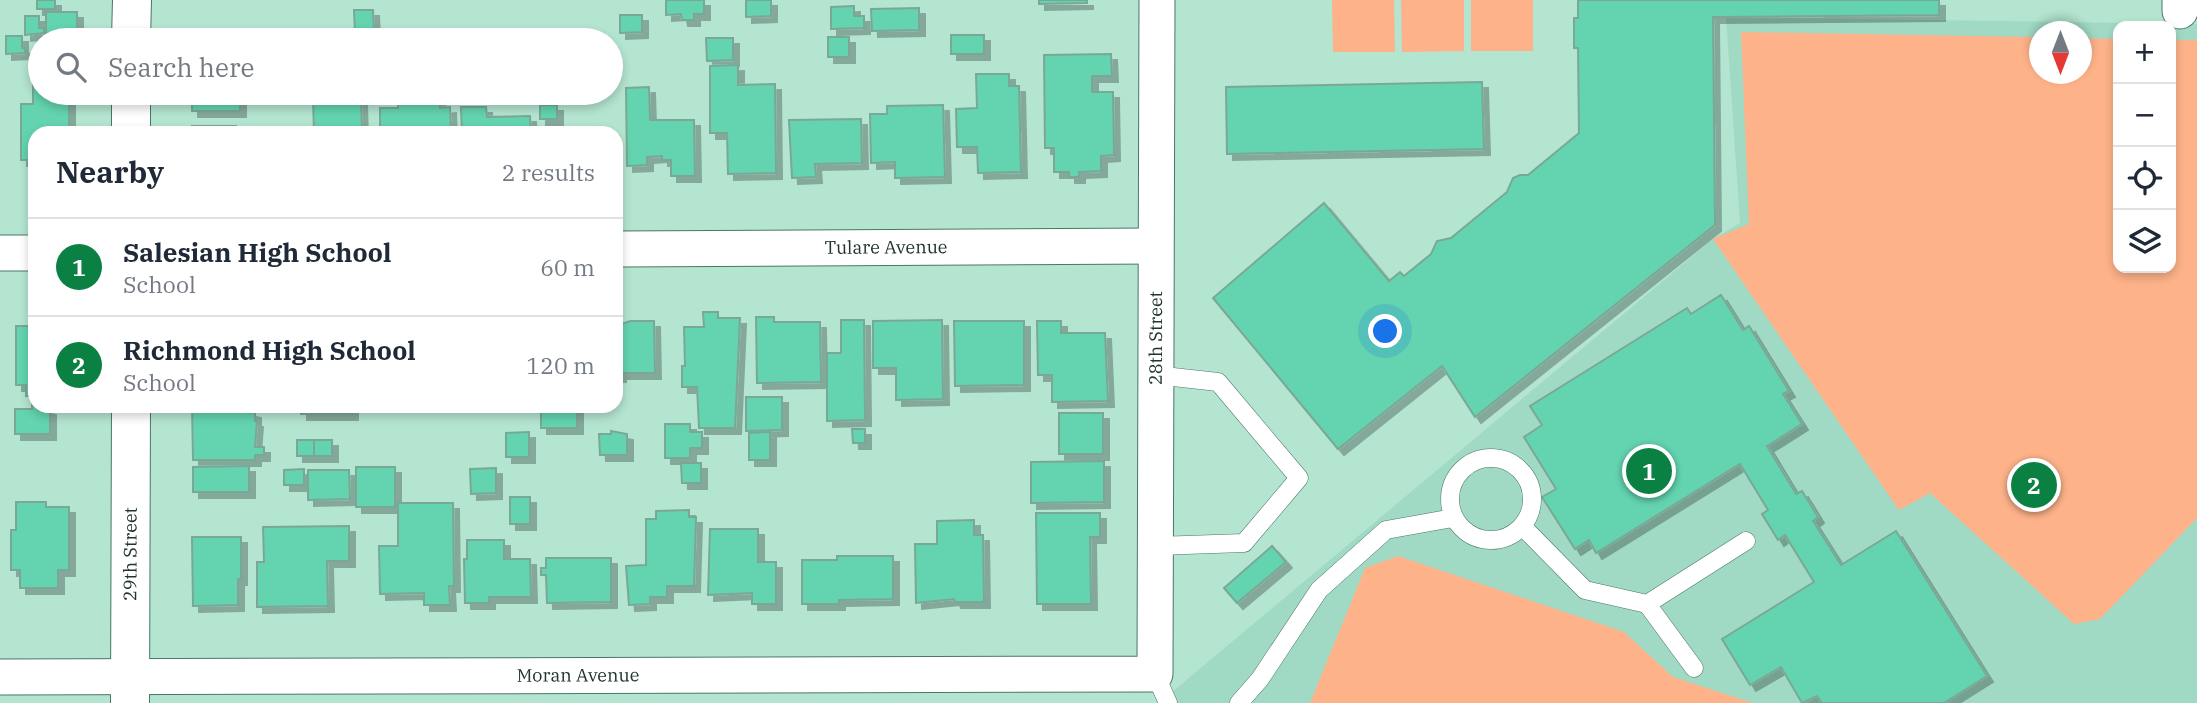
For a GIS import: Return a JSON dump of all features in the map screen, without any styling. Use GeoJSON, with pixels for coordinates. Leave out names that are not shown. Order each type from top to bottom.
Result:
{"type":"FeatureCollection","features":[{"type":"Feature","properties":{"kind":"street"},"geometry":{"type":"LineString","coordinates":[[131,28],[132,0]]}},
{"type":"Feature","properties":{"kind":"street","name":"28th Street"},"geometry":{"type":"LineString","coordinates":[[1157,0],[1156,546],[1162,689]]}},
{"type":"Feature","properties":{"kind":"street"},"geometry":{"type":"LineString","coordinates":[[131,105],[131,126]]}},
{"type":"Feature","properties":{"kind":"street","name":"Tulare Avenue"},"geometry":{"type":"LineString","coordinates":[[623,249],[1155,246]]}},
{"type":"Feature","properties":{"kind":"street"},"geometry":{"type":"LineString","coordinates":[[0,253],[28,253]]}},
{"type":"Feature","properties":{"kind":"street","name":"29th Street"},"geometry":{"type":"LineString","coordinates":[[130,690],[131,413]]}},
{"type":"Feature","properties":{"kind":"street","name":"Moran Avenue"},"geometry":{"type":"LineString","coordinates":[[0,677],[130,690],[1162,689]]}},
{"type":"Feature","properties":{"kind":"lane"},"geometry":{"type":"LineString","coordinates":[[1155,374],[1218,382],[1299,478],[1244,543],[1156,546]]}},
{"type":"Feature","properties":{"kind":"lane"},"geometry":{"type":"LineString","coordinates":[[1488,457],[1504,459],[1518,467],[1528,480],[1532,495],[1530,512],[1522,526],[1509,536],[1494,540],[1478,538],[1463,530],[1453,517],[1449,501],[1451,486],[1459,471],[1472,461],[1488,457]]}},
{"type":"Feature","properties":{"kind":"lane"},"geometry":{"type":"LineString","coordinates":[[1239,703],[1260,679],[1319,590],[1386,530],[1453,517]]}},
{"type":"Feature","properties":{"kind":"lane"},"geometry":{"type":"LineString","coordinates":[[1522,526],[1585,590],[1647,604],[1694,668]]}},
{"type":"Feature","properties":{"kind":"lane"},"geometry":{"type":"LineString","coordinates":[[1647,604],[1746,541]]}},
{"type":"Feature","properties":{"kind":"shaded area"},"geometry":{"type":"Polygon","coordinates":[[[1332,0],[1394,0],[1395,52],[1333,52],[1332,0]]]}},
{"type":"Feature","properties":{"kind":"shaded area"},"geometry":{"type":"Polygon","coordinates":[[[1401,0],[1464,0],[1464,51],[1402,52],[1401,0]]]}},
{"type":"Feature","properties":{"kind":"shaded area"},"geometry":{"type":"Polygon","coordinates":[[[1471,0],[1533,0],[1533,51],[1471,51],[1471,0]]]}},
{"type":"Feature","properties":{"kind":"shaded area"},"geometry":{"type":"Polygon","coordinates":[[[1726,17],[2029,22],[2029,84],[2092,84],[2092,22],[2113,23],[2113,273],[2176,273],[2176,24],[2197,24],[2197,703],[1159,703],[1713,239],[1740,223],[1726,17]]]}},
{"type":"Feature","properties":{"kind":"shaded area"},"geometry":{"type":"Polygon","coordinates":[[[1741,32],[2029,37],[2029,84],[2092,84],[2092,38],[2113,39],[2113,273],[2176,273],[2176,40],[2197,40],[2197,518],[2100,619],[2074,624],[1930,493],[1899,510],[1713,239],[1749,224],[1741,32]]]}},
{"type":"Feature","properties":{"kind":"shaded area"},"geometry":{"type":"Polygon","coordinates":[[[1398,556],[1624,632],[1673,677],[1753,703],[1310,703],[1365,568],[1398,556]]]}},
{"type":"Feature","properties":{"kind":"building"},"geometry":{"type":"Polygon","coordinates":[[[37,0],[55,0],[55,9],[37,9],[37,0]]]}},
{"type":"Feature","properties":{"kind":"building"},"geometry":{"type":"Polygon","coordinates":[[[666,0],[704,0],[704,14],[694,14],[694,20],[682,20],[681,14],[666,15],[666,0]]]}},
{"type":"Feature","properties":{"kind":"building"},"geometry":{"type":"Polygon","coordinates":[[[746,0],[771,0],[771,16],[746,17],[746,0]]]}},
{"type":"Feature","properties":{"kind":"building"},"geometry":{"type":"Polygon","coordinates":[[[1039,0],[1087,0],[1087,3],[1039,4],[1039,0]]]}},
{"type":"Feature","properties":{"kind":"building"},"geometry":{"type":"Polygon","coordinates":[[[1578,0],[1939,0],[1939,15],[1713,17],[1715,225],[1475,417],[1442,366],[1338,449],[1213,298],[1324,203],[1389,281],[1400,272],[1404,276],[1431,254],[1437,241],[1451,238],[1507,192],[1513,178],[1528,175],[1579,133],[1578,48],[1574,48],[1574,18],[1578,18],[1578,0]]]}},
{"type":"Feature","properties":{"kind":"building"},"geometry":{"type":"Polygon","coordinates":[[[854,6],[854,16],[864,16],[864,28],[831,29],[831,7],[854,6]]]}},
{"type":"Feature","properties":{"kind":"building"},"geometry":{"type":"Polygon","coordinates":[[[919,8],[919,30],[872,31],[871,9],[919,8]]]}},
{"type":"Feature","properties":{"kind":"building"},"geometry":{"type":"Polygon","coordinates":[[[354,10],[373,10],[374,28],[355,28],[354,10]]]}},
{"type":"Feature","properties":{"kind":"building"},"geometry":{"type":"Polygon","coordinates":[[[46,12],[77,12],[77,28],[46,28],[46,12]]]}},
{"type":"Feature","properties":{"kind":"building"},"geometry":{"type":"Polygon","coordinates":[[[620,15],[642,15],[642,32],[623,33],[623,28],[620,28],[620,15]]]}},
{"type":"Feature","properties":{"kind":"building"},"geometry":{"type":"Polygon","coordinates":[[[25,16],[39,16],[39,28],[28,28],[28,35],[25,35],[25,16]]]}},
{"type":"Feature","properties":{"kind":"building"},"geometry":{"type":"Polygon","coordinates":[[[951,35],[984,35],[984,54],[951,54],[951,35]]]}},
{"type":"Feature","properties":{"kind":"building"},"geometry":{"type":"Polygon","coordinates":[[[6,36],[22,36],[25,53],[6,54],[6,36]]]}},
{"type":"Feature","properties":{"kind":"building"},"geometry":{"type":"Polygon","coordinates":[[[828,37],[849,37],[849,57],[828,57],[828,37]]]}},
{"type":"Feature","properties":{"kind":"building"},"geometry":{"type":"Polygon","coordinates":[[[706,38],[733,38],[733,60],[707,61],[706,38]]]}},
{"type":"Feature","properties":{"kind":"building"},"geometry":{"type":"Polygon","coordinates":[[[1111,54],[1112,76],[1092,76],[1092,92],[1113,92],[1114,155],[1101,156],[1101,171],[1079,172],[1079,177],[1069,177],[1069,172],[1054,172],[1054,148],[1045,148],[1044,55],[1111,54]]]}},
{"type":"Feature","properties":{"kind":"building"},"geometry":{"type":"Polygon","coordinates":[[[738,65],[738,85],[775,84],[776,173],[728,174],[727,133],[710,133],[710,66],[738,65]]]}},
{"type":"Feature","properties":{"kind":"building"},"geometry":{"type":"Polygon","coordinates":[[[976,74],[1009,74],[1009,86],[1019,86],[1021,172],[978,173],[977,147],[957,147],[956,109],[977,108],[976,74]]]}},
{"type":"Feature","properties":{"kind":"building"},"geometry":{"type":"Polygon","coordinates":[[[1482,82],[1484,149],[1227,154],[1226,87],[1482,82]]]}},
{"type":"Feature","properties":{"kind":"building"},"geometry":{"type":"Polygon","coordinates":[[[649,87],[650,120],[694,120],[695,176],[671,176],[671,160],[662,160],[662,156],[647,157],[647,165],[627,166],[626,88],[649,87]]]}},
{"type":"Feature","properties":{"kind":"building"},"geometry":{"type":"Polygon","coordinates":[[[21,104],[69,105],[69,126],[28,126],[28,160],[21,160],[21,104]]]}},
{"type":"Feature","properties":{"kind":"building"},"geometry":{"type":"Polygon","coordinates":[[[192,105],[240,105],[240,111],[192,111],[192,105]]]}},
{"type":"Feature","properties":{"kind":"building"},"geometry":{"type":"Polygon","coordinates":[[[313,105],[361,105],[362,126],[314,126],[313,105]]]}},
{"type":"Feature","properties":{"kind":"building"},"geometry":{"type":"Polygon","coordinates":[[[398,105],[450,107],[451,126],[380,126],[380,108],[398,108],[398,105]]]}},
{"type":"Feature","properties":{"kind":"building"},"geometry":{"type":"Polygon","coordinates":[[[540,105],[557,105],[557,119],[540,119],[540,105]]]}},
{"type":"Feature","properties":{"kind":"building"},"geometry":{"type":"Polygon","coordinates":[[[943,105],[945,177],[895,178],[895,162],[871,163],[870,114],[887,114],[887,106],[943,105]]]}},
{"type":"Feature","properties":{"kind":"building"},"geometry":{"type":"Polygon","coordinates":[[[461,107],[486,107],[487,117],[530,116],[531,126],[462,126],[461,107]]]}},
{"type":"Feature","properties":{"kind":"building"},"geometry":{"type":"Polygon","coordinates":[[[861,119],[862,163],[815,164],[816,177],[792,178],[789,120],[861,119]]]}},
{"type":"Feature","properties":{"kind":"building"},"geometry":{"type":"Polygon","coordinates":[[[1721,295],[1743,330],[1749,326],[1789,391],[1783,394],[1802,424],[1767,446],[1796,494],[1802,491],[1818,517],[1813,521],[1841,565],[1896,531],[1987,676],[1944,703],[1822,703],[1817,696],[1802,703],[1781,667],[1750,685],[1722,639],[1814,582],[1785,535],[1778,540],[1762,514],[1768,510],[1740,464],[1596,553],[1589,540],[1575,549],[1542,497],[1556,489],[1524,437],[1542,425],[1530,406],[1687,308],[1691,314],[1721,295]]]}},
{"type":"Feature","properties":{"kind":"building"},"geometry":{"type":"Polygon","coordinates":[[[703,312],[718,312],[718,318],[740,318],[735,428],[699,428],[697,387],[682,387],[682,366],[685,366],[684,327],[704,327],[703,312]]]}},
{"type":"Feature","properties":{"kind":"building"},"geometry":{"type":"Polygon","coordinates":[[[756,317],[774,317],[774,322],[820,322],[821,382],[757,383],[756,317]]]}},
{"type":"Feature","properties":{"kind":"building"},"geometry":{"type":"Polygon","coordinates":[[[841,320],[864,320],[865,420],[827,421],[827,353],[841,353],[841,320]]]}},
{"type":"Feature","properties":{"kind":"building"},"geometry":{"type":"Polygon","coordinates":[[[942,320],[943,399],[896,400],[896,368],[873,368],[873,321],[942,320]]]}},
{"type":"Feature","properties":{"kind":"building"},"geometry":{"type":"Polygon","coordinates":[[[654,321],[655,373],[623,373],[623,324],[654,321]]]}},
{"type":"Feature","properties":{"kind":"building"},"geometry":{"type":"Polygon","coordinates":[[[954,321],[1024,321],[1024,385],[955,386],[954,321]]]}},
{"type":"Feature","properties":{"kind":"building"},"geometry":{"type":"Polygon","coordinates":[[[1037,321],[1061,321],[1061,333],[1105,333],[1108,401],[1052,402],[1052,375],[1038,375],[1037,321]]]}},
{"type":"Feature","properties":{"kind":"building"},"geometry":{"type":"Polygon","coordinates":[[[16,326],[28,326],[28,396],[26,385],[16,385],[16,326]]]}},
{"type":"Feature","properties":{"kind":"building"},"geometry":{"type":"Polygon","coordinates":[[[746,397],[782,397],[782,430],[746,431],[746,397]]]}},
{"type":"Feature","properties":{"kind":"building"},"geometry":{"type":"Polygon","coordinates":[[[15,409],[28,409],[28,413],[50,413],[50,434],[15,434],[15,409]]]}},
{"type":"Feature","properties":{"kind":"building"},"geometry":{"type":"Polygon","coordinates":[[[192,413],[255,413],[255,447],[264,447],[264,455],[255,455],[255,460],[193,460],[192,413]]]}},
{"type":"Feature","properties":{"kind":"building"},"geometry":{"type":"Polygon","coordinates":[[[301,413],[352,413],[352,414],[301,413]]]}},
{"type":"Feature","properties":{"kind":"building"},"geometry":{"type":"Polygon","coordinates":[[[541,413],[577,413],[577,428],[541,428],[541,413]]]}},
{"type":"Feature","properties":{"kind":"building"},"geometry":{"type":"Polygon","coordinates":[[[1059,413],[1103,413],[1103,454],[1059,454],[1059,413]]]}},
{"type":"Feature","properties":{"kind":"building"},"geometry":{"type":"Polygon","coordinates":[[[665,424],[690,424],[690,432],[702,432],[702,448],[690,448],[690,458],[665,458],[665,424]]]}},
{"type":"Feature","properties":{"kind":"building"},"geometry":{"type":"Polygon","coordinates":[[[852,429],[865,429],[865,443],[853,443],[852,429]]]}},
{"type":"Feature","properties":{"kind":"building"},"geometry":{"type":"Polygon","coordinates":[[[611,431],[627,434],[627,455],[600,455],[599,434],[611,434],[611,431]]]}},
{"type":"Feature","properties":{"kind":"building"},"geometry":{"type":"Polygon","coordinates":[[[529,432],[529,457],[506,457],[506,433],[529,432]]]}},
{"type":"Feature","properties":{"kind":"building"},"geometry":{"type":"Polygon","coordinates":[[[770,432],[770,460],[749,460],[749,433],[770,432]]]}},
{"type":"Feature","properties":{"kind":"building"},"geometry":{"type":"Polygon","coordinates":[[[297,440],[314,440],[314,456],[297,456],[297,440]]]}},
{"type":"Feature","properties":{"kind":"building"},"geometry":{"type":"Polygon","coordinates":[[[314,440],[332,440],[332,456],[314,456],[314,440]]]}},
{"type":"Feature","properties":{"kind":"building"},"geometry":{"type":"Polygon","coordinates":[[[1104,461],[1104,502],[1031,503],[1031,462],[1104,461]]]}},
{"type":"Feature","properties":{"kind":"building"},"geometry":{"type":"Polygon","coordinates":[[[681,463],[701,463],[701,483],[682,483],[681,463]]]}},
{"type":"Feature","properties":{"kind":"building"},"geometry":{"type":"Polygon","coordinates":[[[249,466],[249,492],[193,492],[193,467],[249,466]]]}},
{"type":"Feature","properties":{"kind":"building"},"geometry":{"type":"Polygon","coordinates":[[[356,467],[395,467],[395,507],[356,507],[356,467]]]}},
{"type":"Feature","properties":{"kind":"building"},"geometry":{"type":"Polygon","coordinates":[[[496,468],[496,493],[471,494],[470,469],[496,468]]]}},
{"type":"Feature","properties":{"kind":"building"},"geometry":{"type":"Polygon","coordinates":[[[304,469],[304,485],[284,485],[284,470],[304,469]]]}},
{"type":"Feature","properties":{"kind":"building"},"geometry":{"type":"Polygon","coordinates":[[[308,470],[349,470],[350,499],[308,500],[308,470]]]}},
{"type":"Feature","properties":{"kind":"building"},"geometry":{"type":"Polygon","coordinates":[[[510,497],[530,497],[530,524],[510,524],[510,497]]]}},
{"type":"Feature","properties":{"kind":"building"},"geometry":{"type":"Polygon","coordinates":[[[16,502],[46,502],[46,507],[69,507],[69,570],[58,570],[58,588],[20,588],[20,570],[11,570],[11,530],[16,530],[16,502]]]}},
{"type":"Feature","properties":{"kind":"building"},"geometry":{"type":"Polygon","coordinates":[[[398,503],[453,503],[454,586],[449,586],[450,605],[424,605],[424,593],[380,594],[379,546],[398,546],[398,503]]]}},
{"type":"Feature","properties":{"kind":"building"},"geometry":{"type":"Polygon","coordinates":[[[689,510],[689,517],[696,517],[694,586],[667,586],[667,597],[650,597],[650,604],[629,605],[626,566],[646,565],[646,519],[656,519],[656,511],[689,510]]]}},
{"type":"Feature","properties":{"kind":"building"},"geometry":{"type":"Polygon","coordinates":[[[1036,513],[1100,513],[1100,537],[1090,537],[1091,604],[1037,604],[1036,513]]]}},
{"type":"Feature","properties":{"kind":"building"},"geometry":{"type":"Polygon","coordinates":[[[974,520],[974,535],[983,535],[984,602],[955,602],[954,599],[916,603],[915,544],[937,544],[937,521],[974,520]]]}},
{"type":"Feature","properties":{"kind":"building"},"geometry":{"type":"Polygon","coordinates":[[[349,526],[349,561],[327,561],[328,606],[257,607],[257,562],[264,562],[263,527],[349,526]]]}},
{"type":"Feature","properties":{"kind":"building"},"geometry":{"type":"Polygon","coordinates":[[[710,529],[758,529],[758,562],[776,562],[776,604],[752,604],[752,593],[708,595],[710,529]]]}},
{"type":"Feature","properties":{"kind":"building"},"geometry":{"type":"Polygon","coordinates":[[[192,537],[241,537],[238,605],[193,606],[192,537]]]}},
{"type":"Feature","properties":{"kind":"building"},"geometry":{"type":"Polygon","coordinates":[[[467,540],[504,540],[504,559],[530,559],[531,597],[489,597],[489,603],[465,603],[464,559],[467,559],[467,540]]]}},
{"type":"Feature","properties":{"kind":"building"},"geometry":{"type":"Polygon","coordinates":[[[1272,546],[1286,562],[1237,603],[1224,588],[1272,546]]]}},
{"type":"Feature","properties":{"kind":"building"},"geometry":{"type":"Polygon","coordinates":[[[837,556],[893,556],[893,599],[802,604],[802,560],[837,560],[837,556]]]}},
{"type":"Feature","properties":{"kind":"building"},"geometry":{"type":"Polygon","coordinates":[[[546,558],[611,558],[611,602],[547,603],[546,575],[541,575],[541,568],[546,568],[546,558]]]}},
{"type":"Feature","properties":{"kind":"place","name":"Salesian High School"},"geometry":{"type":"Point","coordinates":[1649,471]}},
{"type":"Feature","properties":{"kind":"place","name":"Richmond High School"},"geometry":{"type":"Point","coordinates":[2034,485]}}]}
